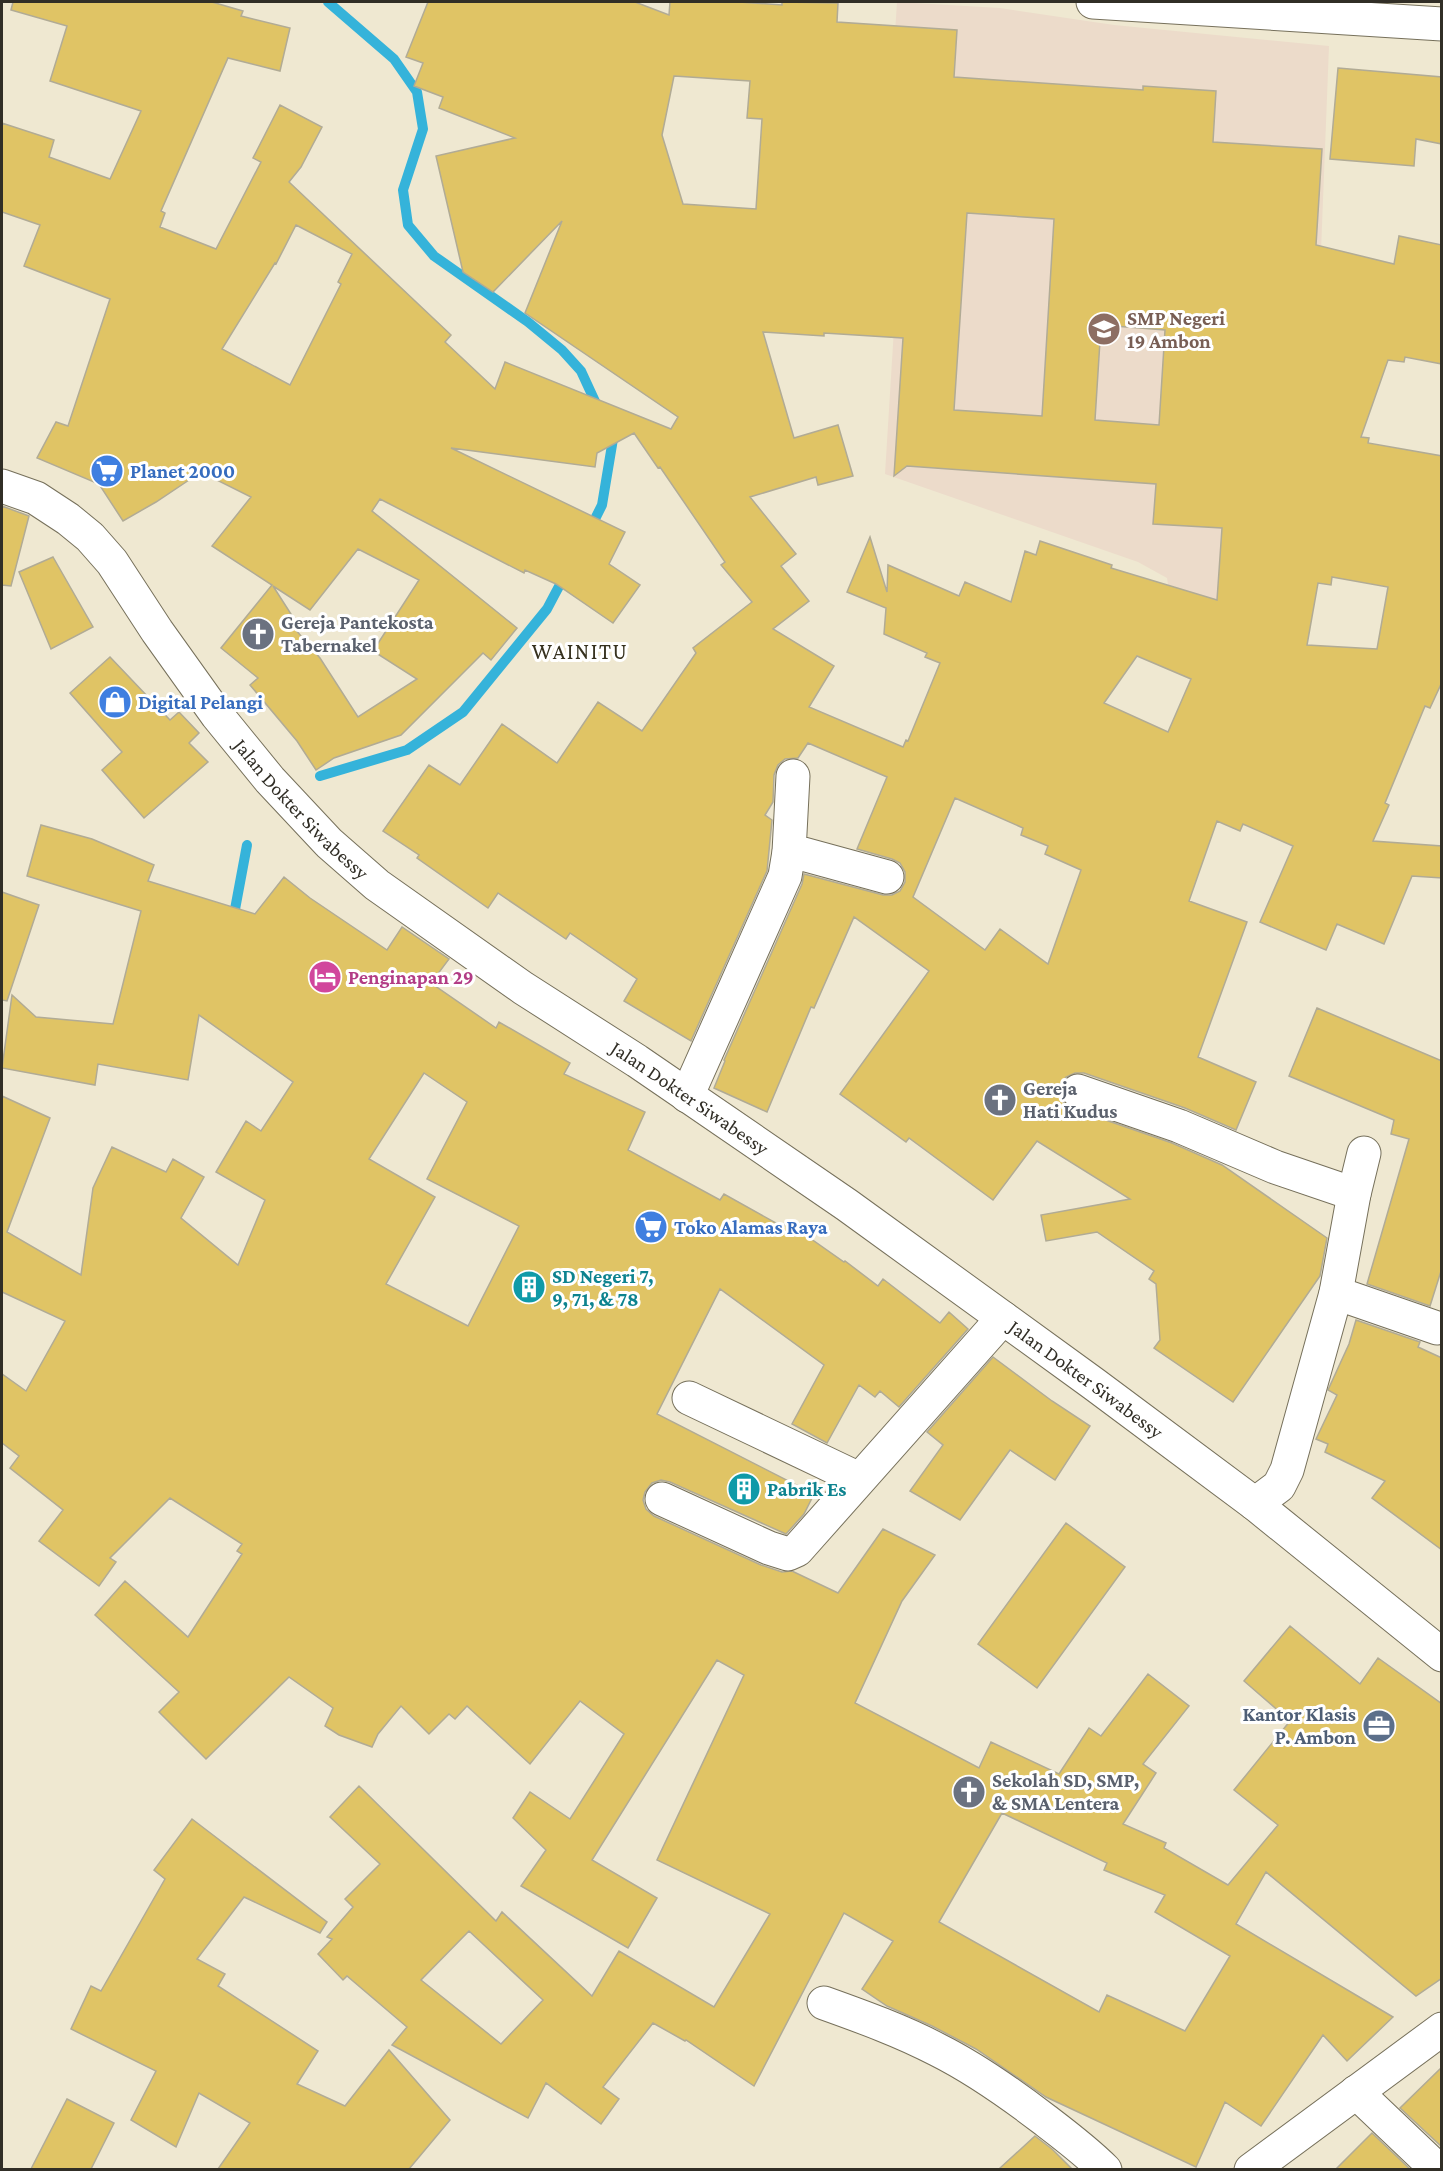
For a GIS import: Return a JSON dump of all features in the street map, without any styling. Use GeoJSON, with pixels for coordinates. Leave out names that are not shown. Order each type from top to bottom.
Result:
{"type":"FeatureCollection","features":[{"type":"Feature","properties":{"kind":"street"},"geometry":{"type":"LineString","coordinates":[[1093,2],[1442,24]]}},
{"type":"Feature","properties":{"kind":"street","name":"Jalan Dokter Siwabessy"},"geometry":{"type":"LineString","coordinates":[[2,486],[36,498],[63,515],[90,537],[112,562],[157,631],[217,715],[270,780],[329,843],[377,885],[523,988],[847,1205],[1004,1318],[1255,1504],[1442,1655]]}},
{"type":"Feature","properties":{"kind":"street"},"geometry":{"type":"LineString","coordinates":[[687,1096],[785,876],[789,852],[793,776]]}},
{"type":"Feature","properties":{"kind":"street"},"geometry":{"type":"LineString","coordinates":[[789,852],[887,877]]}},
{"type":"Feature","properties":{"kind":"street"},"geometry":{"type":"LineString","coordinates":[[1078,1091],[1179,1126],[1275,1167],[1354,1194]]}},
{"type":"Feature","properties":{"kind":"street"},"geometry":{"type":"LineString","coordinates":[[1255,1504],[1279,1486],[1287,1470],[1336,1293],[1364,1153]]}},
{"type":"Feature","properties":{"kind":"street"},"geometry":{"type":"LineString","coordinates":[[1336,1293],[1437,1328]]}},
{"type":"Feature","properties":{"kind":"street"},"geometry":{"type":"LineString","coordinates":[[662,1499],[769,1548],[788,1554],[797,1550],[1004,1318]]}},
{"type":"Feature","properties":{"kind":"street"},"geometry":{"type":"LineString","coordinates":[[689,1398],[859,1479]]}},
{"type":"Feature","properties":{"kind":"street"},"geometry":{"type":"LineString","coordinates":[[824,2003],[898,2031],[938,2049],[979,2072],[1079,2146],[1105,2169]]}},
{"type":"Feature","properties":{"kind":"street"},"geometry":{"type":"LineString","coordinates":[[1251,2169],[1442,2029]]}},
{"type":"Feature","properties":{"kind":"street"},"geometry":{"type":"LineString","coordinates":[[1356,2092],[1438,2169]]}},
{"type":"Feature","properties":{"kind":"shaded area","name":"SMP Negeri 19 Ambon"},"geometry":{"type":"Polygon","coordinates":[[[897,2],[1000,8],[1114,25],[1329,46],[1320,277],[1271,607],[1170,597],[1167,578],[1138,562],[885,474],[897,280],[882,233],[897,2]]]}},
{"type":"Feature","properties":{"kind":"building"},"geometry":{"type":"Polygon","coordinates":[[[13,2],[212,2],[243,11],[241,16],[290,28],[280,71],[228,58],[161,211],[165,213],[160,227],[216,249],[261,162],[253,158],[280,105],[322,127],[301,167],[289,182],[451,335],[445,342],[495,389],[505,362],[671,429],[678,417],[525,313],[562,221],[493,292],[463,272],[436,156],[515,138],[439,108],[443,97],[414,86],[423,63],[406,57],[428,2],[635,2],[669,15],[670,2],[739,2],[782,5],[782,2],[838,3],[837,22],[957,30],[954,77],[1143,90],[1143,86],[1216,91],[1213,142],[1322,149],[1316,245],[1394,264],[1399,236],[1442,245],[1442,364],[1405,357],[1404,362],[1388,360],[1361,437],[1369,438],[1368,443],[1442,456],[1442,682],[1430,708],[1425,706],[1385,803],[1389,805],[1373,841],[1442,846],[1442,878],[1412,876],[1384,944],[1337,924],[1326,950],[1260,922],[1293,846],[1243,824],[1240,831],[1217,821],[1189,901],[1247,922],[1198,1057],[1256,1082],[1236,1130],[1185,1108],[1084,1073],[1075,1073],[1066,1077],[1060,1085],[1060,1094],[1064,1103],[1071,1108],[1172,1143],[1222,1165],[1327,1238],[1320,1276],[1233,1402],[1154,1348],[1160,1340],[1156,1284],[1149,1279],[1154,1271],[1097,1232],[1046,1241],[1041,1215],[1130,1199],[1037,1141],[993,1200],[909,1138],[906,1142],[840,1094],[929,971],[854,917],[814,1008],[811,1007],[767,1112],[714,1088],[724,1060],[802,884],[804,874],[883,895],[892,895],[900,891],[905,882],[905,872],[900,863],[857,849],[887,777],[808,743],[798,758],[785,759],[778,765],[774,775],[773,802],[765,815],[772,820],[767,871],[691,1041],[624,1001],[637,979],[570,933],[566,939],[498,893],[488,908],[417,858],[419,855],[383,831],[429,765],[460,785],[502,724],[557,763],[598,702],[642,731],[696,653],[693,648],[752,602],[721,565],[725,562],[634,433],[597,453],[595,467],[451,448],[625,532],[609,564],[640,585],[613,623],[556,584],[525,570],[524,573],[380,499],[372,511],[517,628],[491,660],[483,653],[401,735],[334,758],[316,770],[297,741],[250,685],[258,678],[221,648],[272,585],[212,546],[251,497],[201,472],[123,521],[99,484],[37,458],[56,422],[68,426],[110,299],[24,266],[40,225],[2,212],[2,123],[54,140],[49,157],[110,179],[141,111],[50,81],[67,26],[11,10],[13,2]],[[674,76],[662,135],[683,204],[756,209],[762,119],[747,118],[750,81],[674,76]],[[967,213],[954,410],[1042,416],[1054,219],[967,213]],[[296,225],[222,349],[290,385],[341,284],[338,282],[352,254],[296,225]],[[1101,325],[1095,420],[1159,425],[1165,330],[1101,325]],[[763,332],[794,438],[838,425],[853,476],[818,485],[816,477],[750,497],[796,554],[781,566],[809,601],[773,629],[834,666],[809,707],[903,747],[906,740],[908,741],[940,663],[925,657],[927,653],[884,634],[886,608],[847,592],[870,537],[887,592],[888,565],[959,596],[965,582],[1011,602],[1025,551],[1036,555],[1040,541],[1112,565],[1111,568],[1217,600],[1222,528],[1153,524],[1156,484],[907,466],[894,476],[903,338],[763,332]],[[358,549],[310,610],[273,586],[298,625],[295,629],[320,658],[358,717],[417,679],[373,651],[419,580],[358,549]],[[1332,577],[1331,585],[1318,583],[1307,645],[1377,649],[1388,587],[1332,577]],[[1137,656],[1104,703],[1168,732],[1191,679],[1137,656]],[[955,798],[913,897],[985,950],[1000,929],[1048,964],[1081,870],[1045,854],[1048,846],[1021,835],[1023,828],[955,798]]]}},
{"type":"Feature","properties":{"kind":"building"},"geometry":{"type":"Polygon","coordinates":[[[1338,68],[1442,77],[1442,144],[1416,139],[1414,166],[1330,159],[1338,68]]]}},
{"type":"Feature","properties":{"kind":"building"},"geometry":{"type":"Polygon","coordinates":[[[2,506],[29,516],[11,586],[2,585],[2,506]]]}},
{"type":"Feature","properties":{"kind":"building"},"geometry":{"type":"Polygon","coordinates":[[[53,557],[93,627],[51,649],[19,572],[53,557]]]}},
{"type":"Feature","properties":{"kind":"building"},"geometry":{"type":"Polygon","coordinates":[[[110,657],[170,720],[179,712],[199,733],[189,743],[208,762],[144,818],[102,770],[122,752],[70,693],[110,657]]]}},
{"type":"Feature","properties":{"kind":"building"},"geometry":{"type":"Polygon","coordinates":[[[41,825],[92,839],[154,865],[148,881],[255,914],[284,877],[310,898],[387,950],[402,927],[449,959],[431,983],[496,1028],[499,1022],[570,1063],[564,1074],[645,1112],[628,1150],[720,1200],[724,1194],[783,1227],[787,1222],[878,1286],[883,1279],[940,1323],[949,1312],[968,1329],[899,1407],[880,1391],[875,1397],[859,1385],[827,1443],[792,1424],[824,1365],[720,1289],[657,1414],[814,1494],[804,1514],[786,1534],[661,1480],[652,1483],[645,1492],[643,1500],[646,1509],[654,1516],[761,1565],[782,1572],[792,1571],[838,1593],[883,1529],[935,1555],[902,1601],[855,1703],[979,1768],[991,1742],[1059,1774],[1089,1728],[1101,1736],[1148,1674],[1189,1706],[1143,1764],[1156,1773],[1123,1824],[1166,1843],[1164,1848],[1228,1885],[1278,1825],[1234,1790],[1290,1721],[1244,1681],[1290,1626],[1360,1684],[1378,1658],[1442,1704],[1442,1978],[1416,1996],[1266,1872],[1236,1924],[1393,2017],[1347,2061],[1323,2035],[1261,2126],[1225,2102],[1196,2167],[1046,2097],[976,2049],[887,2006],[862,1989],[893,1941],[844,1913],[754,2086],[686,2040],[653,2023],[603,2087],[619,2099],[601,2124],[546,2083],[528,2118],[392,2045],[407,2027],[347,1976],[343,1980],[318,1954],[332,1939],[327,1937],[353,1907],[345,1899],[380,1864],[330,1817],[359,1786],[496,1921],[502,1912],[592,1996],[619,1951],[714,2007],[770,1914],[657,1860],[744,1675],[717,1660],[592,1860],[657,1898],[628,1948],[521,1886],[546,1850],[513,1818],[530,1792],[570,1819],[624,1734],[580,1701],[530,1764],[467,1706],[455,1719],[449,1714],[429,1734],[401,1706],[378,1734],[372,1747],[339,1735],[325,1726],[333,1708],[289,1677],[206,1759],[159,1712],[179,1692],[95,1615],[125,1581],[188,1637],[242,1554],[237,1551],[242,1544],[170,1498],[110,1558],[116,1562],[99,1586],[39,1541],[63,1510],[10,1468],[19,1456],[2,1443],[2,1374],[26,1391],[65,1321],[2,1292],[2,1096],[50,1118],[7,1232],[81,1275],[93,1188],[112,1147],[166,1172],[173,1159],[204,1177],[181,1218],[238,1265],[265,1200],[216,1172],[246,1121],[261,1131],[293,1082],[199,1015],[188,1080],[98,1064],[95,1085],[2,1068],[12,995],[36,1017],[113,1024],[141,911],[27,876],[41,825]],[[424,1073],[369,1159],[435,1197],[386,1284],[468,1326],[519,1226],[427,1179],[467,1102],[424,1073]],[[1002,1813],[939,1922],[1099,2012],[1107,1995],[1185,2031],[1230,1956],[1155,1912],[1165,1895],[1104,1870],[1107,1863],[1002,1813]],[[469,1931],[421,1980],[501,2044],[543,2000],[469,1931]]]}},
{"type":"Feature","properties":{"kind":"building"},"geometry":{"type":"Polygon","coordinates":[[[2,892],[39,905],[7,1001],[2,1000],[2,892]]]}},
{"type":"Feature","properties":{"kind":"building"},"geometry":{"type":"Polygon","coordinates":[[[1317,1008],[1442,1061],[1442,1268],[1430,1306],[1367,1284],[1409,1139],[1391,1134],[1394,1120],[1289,1076],[1317,1008]]]}},
{"type":"Feature","properties":{"kind":"building"},"geometry":{"type":"Polygon","coordinates":[[[1356,1320],[1420,1342],[1418,1347],[1442,1358],[1442,1550],[1372,1498],[1385,1481],[1325,1452],[1328,1444],[1316,1439],[1337,1395],[1328,1390],[1349,1344],[1356,1320]]]}},
{"type":"Feature","properties":{"kind":"building"},"geometry":{"type":"Polygon","coordinates":[[[993,1357],[1090,1426],[1055,1480],[1010,1450],[960,1520],[910,1491],[943,1445],[927,1432],[993,1357]]]}},
{"type":"Feature","properties":{"kind":"building"},"geometry":{"type":"Polygon","coordinates":[[[1066,1523],[1125,1567],[1037,1688],[978,1644],[1066,1523]]]}},
{"type":"Feature","properties":{"kind":"building"},"geometry":{"type":"Polygon","coordinates":[[[192,1819],[327,1922],[320,1933],[244,1897],[197,1959],[225,1974],[218,1986],[318,2051],[297,2084],[345,2106],[389,2050],[450,2120],[409,2169],[218,2169],[250,2123],[199,2093],[176,2147],[131,2120],[156,2071],[71,2029],[91,1986],[101,1991],[165,1879],[154,1870],[192,1819]]]}},
{"type":"Feature","properties":{"kind":"building"},"geometry":{"type":"Polygon","coordinates":[[[1442,2067],[1442,2147],[1400,2108],[1442,2067]]]}},
{"type":"Feature","properties":{"kind":"building"},"geometry":{"type":"Polygon","coordinates":[[[67,2099],[114,2123],[91,2169],[31,2169],[67,2099]]]}},
{"type":"Feature","properties":{"kind":"building"},"geometry":{"type":"Polygon","coordinates":[[[1372,2133],[1410,2169],[1336,2169],[1372,2133]]]}},
{"type":"Feature","properties":{"kind":"building"},"geometry":{"type":"Polygon","coordinates":[[[1035,2136],[1052,2149],[1072,2169],[999,2169],[1035,2136]]]}},
{"type":"Feature","properties":{"kind":"waterway"},"geometry":{"type":"LineString","coordinates":[[328,2],[394,59],[417,92],[423,129],[403,190],[408,225],[434,256],[528,322],[562,350],[581,371],[599,410]]}},
{"type":"Feature","properties":{"kind":"waterway"},"geometry":{"type":"LineString","coordinates":[[590,529],[602,505],[613,439],[610,432]]}},
{"type":"Feature","properties":{"kind":"waterway"},"geometry":{"type":"LineString","coordinates":[[320,776],[407,750],[463,712],[547,609],[565,575]]}},
{"type":"Feature","properties":{"kind":"waterway"},"geometry":{"type":"LineString","coordinates":[[233,920],[247,845]]}},
{"type":"Feature","properties":{"kind":"place","name":"SMP Negeri 19 Ambon"},"geometry":{"type":"Point","coordinates":[1104,329]}},
{"type":"Feature","properties":{"kind":"place","name":"Planet 2000"},"geometry":{"type":"Point","coordinates":[107,471]}},
{"type":"Feature","properties":{"kind":"place","name":"Gereja Pantekosta Tabernakel"},"geometry":{"type":"Point","coordinates":[258,634]}},
{"type":"Feature","properties":{"kind":"place","name":"Digital Pelangi"},"geometry":{"type":"Point","coordinates":[115,702]}},
{"type":"Feature","properties":{"kind":"place","name":"Penginapan 29"},"geometry":{"type":"Point","coordinates":[325,977]}},
{"type":"Feature","properties":{"kind":"place","name":"Gereja Hati Kudus"},"geometry":{"type":"Point","coordinates":[1000,1100]}},
{"type":"Feature","properties":{"kind":"place","name":"Toko Alamas Raya"},"geometry":{"type":"Point","coordinates":[651,1227]}},
{"type":"Feature","properties":{"kind":"place","name":"SD Negeri 7, 9, 71, & 78"},"geometry":{"type":"Point","coordinates":[529,1287]}},
{"type":"Feature","properties":{"kind":"place","name":"Pabrik Es"},"geometry":{"type":"Point","coordinates":[744,1489]}},
{"type":"Feature","properties":{"kind":"place","name":"Kantor Klasis P. Ambon"},"geometry":{"type":"Point","coordinates":[1379,1726]}},
{"type":"Feature","properties":{"kind":"place","name":"Sekolah SD, SMP, & SMA Lentera"},"geometry":{"type":"Point","coordinates":[969,1792]}},
{"type":"Feature","properties":{"kind":"district","name":"WAINITU"},"geometry":{"type":"Point","coordinates":[580,651]}}]}
